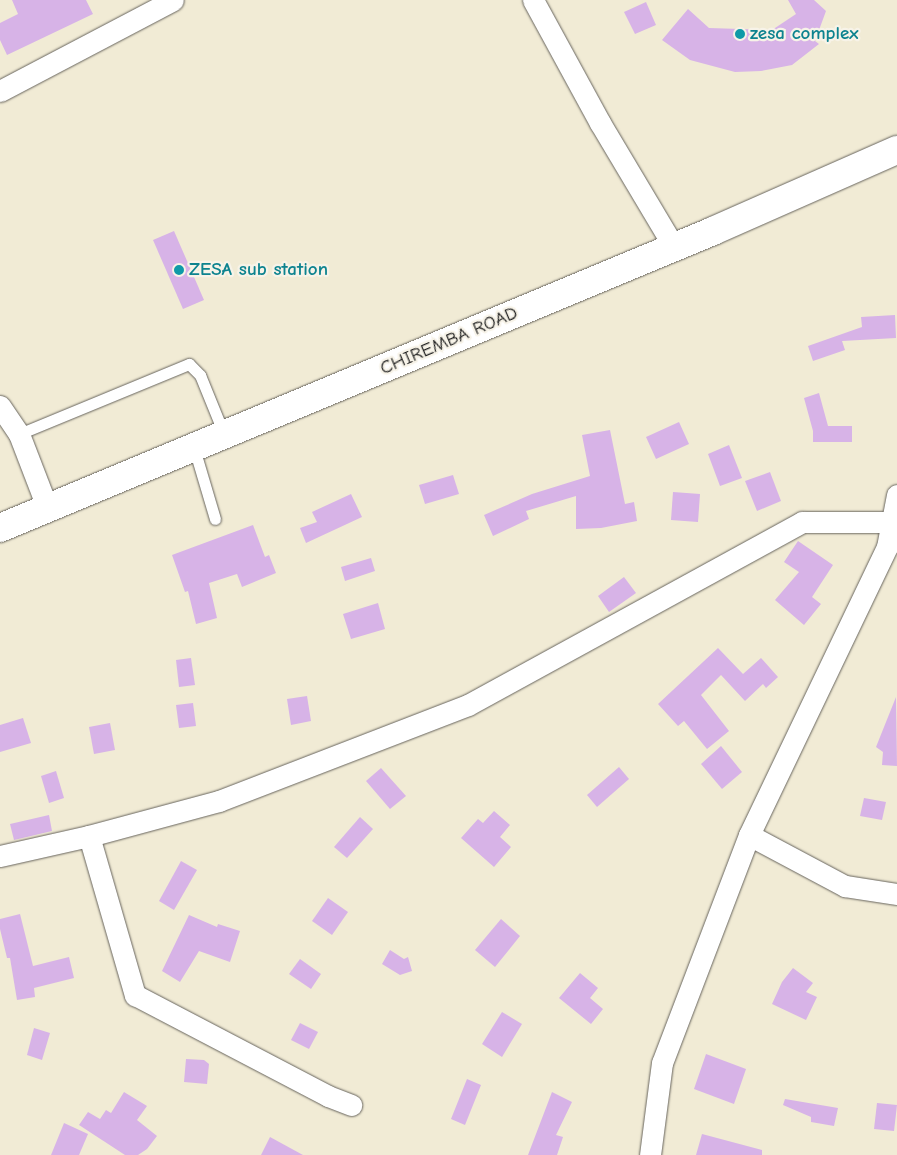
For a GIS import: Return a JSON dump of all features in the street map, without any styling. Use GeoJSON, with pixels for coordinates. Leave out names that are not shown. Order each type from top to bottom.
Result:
{"type":"FeatureCollection","features":[{"type":"Feature","properties":{"kind":"main road","name":"CHIREMBA ROAD"},"geometry":{"type":"LineString","coordinates":[[0,528],[674,247],[897,150]]}},
{"type":"Feature","properties":{"kind":"street"},"geometry":{"type":"LineString","coordinates":[[0,92],[173,0]]}},
{"type":"Feature","properties":{"kind":"street"},"geometry":{"type":"LineString","coordinates":[[533,0],[600,123],[674,247]]}},
{"type":"Feature","properties":{"kind":"street"},"geometry":{"type":"LineString","coordinates":[[0,406],[19,434],[47,507]]}},
{"type":"Feature","properties":{"kind":"street"},"geometry":{"type":"LineString","coordinates":[[650,1155],[662,1063],[749,835],[892,548],[891,522],[897,495]]}},
{"type":"Feature","properties":{"kind":"street"},"geometry":{"type":"LineString","coordinates":[[0,856],[89,836],[219,801],[468,706],[802,522],[891,522]]}},
{"type":"Feature","properties":{"kind":"street"},"geometry":{"type":"LineString","coordinates":[[749,835],[846,886],[897,894]]}},
{"type":"Feature","properties":{"kind":"street"},"geometry":{"type":"LineString","coordinates":[[89,836],[135,994],[328,1096],[351,1105]]}},
{"type":"Feature","properties":{"kind":"lane"},"geometry":{"type":"LineString","coordinates":[[19,434],[189,364],[200,375],[224,436]]}},
{"type":"Feature","properties":{"kind":"lane"},"geometry":{"type":"LineString","coordinates":[[194,448],[215,519]]}},
{"type":"Feature","properties":{"kind":"building"},"geometry":{"type":"Polygon","coordinates":[[[12,0],[86,0],[93,14],[7,55],[0,40],[0,23],[18,14],[12,0]]]}},
{"type":"Feature","properties":{"kind":"building","name":"zesa complex"},"geometry":{"type":"Polygon","coordinates":[[[788,0],[814,0],[826,11],[815,41],[819,44],[792,65],[761,71],[735,72],[690,60],[662,40],[688,9],[709,28],[772,30],[796,14],[788,0]]]}},
{"type":"Feature","properties":{"kind":"building"},"geometry":{"type":"Polygon","coordinates":[[[646,2],[656,25],[635,34],[624,12],[646,2]]]}},
{"type":"Feature","properties":{"kind":"building","name":"ZESA sub station"},"geometry":{"type":"Polygon","coordinates":[[[174,231],[204,300],[183,309],[153,240],[174,231]]]}},
{"type":"Feature","properties":{"kind":"building"},"geometry":{"type":"Polygon","coordinates":[[[895,315],[896,338],[842,341],[845,350],[813,361],[808,346],[862,327],[861,317],[895,315]]]}},
{"type":"Feature","properties":{"kind":"building"},"geometry":{"type":"Polygon","coordinates":[[[819,393],[828,426],[852,426],[852,442],[813,442],[813,431],[804,398],[819,393]]]}},
{"type":"Feature","properties":{"kind":"building"},"geometry":{"type":"Polygon","coordinates":[[[679,422],[689,444],[656,459],[646,437],[679,422]]]}},
{"type":"Feature","properties":{"kind":"building"},"geometry":{"type":"Polygon","coordinates":[[[610,430],[625,504],[634,502],[637,521],[601,528],[576,529],[576,496],[526,511],[529,519],[493,536],[484,515],[532,494],[590,476],[582,435],[610,430]]]}},
{"type":"Feature","properties":{"kind":"building"},"geometry":{"type":"Polygon","coordinates":[[[729,445],[742,478],[720,486],[708,454],[729,445]]]}},
{"type":"Feature","properties":{"kind":"building"},"geometry":{"type":"Polygon","coordinates":[[[770,472],[781,501],[757,511],[745,481],[770,472]]]}},
{"type":"Feature","properties":{"kind":"building"},"geometry":{"type":"Polygon","coordinates":[[[453,475],[459,494],[425,504],[419,485],[453,475]]]}},
{"type":"Feature","properties":{"kind":"building"},"geometry":{"type":"Polygon","coordinates":[[[673,492],[700,494],[698,522],[671,520],[673,492]]]}},
{"type":"Feature","properties":{"kind":"building"},"geometry":{"type":"Polygon","coordinates":[[[351,494],[362,517],[306,543],[300,528],[317,522],[312,512],[351,494]]]}},
{"type":"Feature","properties":{"kind":"building"},"geometry":{"type":"Polygon","coordinates":[[[253,525],[265,557],[269,555],[276,573],[242,587],[237,574],[209,583],[217,618],[196,624],[188,591],[185,592],[172,555],[253,525]]]}},
{"type":"Feature","properties":{"kind":"building"},"geometry":{"type":"Polygon","coordinates":[[[798,541],[833,565],[812,597],[821,604],[804,625],[775,600],[799,572],[784,562],[798,541]]]}},
{"type":"Feature","properties":{"kind":"building"},"geometry":{"type":"Polygon","coordinates":[[[371,558],[375,571],[345,581],[341,567],[371,558]]]}},
{"type":"Feature","properties":{"kind":"building"},"geometry":{"type":"Polygon","coordinates":[[[624,577],[636,593],[609,612],[598,596],[624,577]]]}},
{"type":"Feature","properties":{"kind":"building"},"geometry":{"type":"Polygon","coordinates":[[[378,603],[385,629],[351,639],[343,614],[378,603]]]}},
{"type":"Feature","properties":{"kind":"building"},"geometry":{"type":"Polygon","coordinates":[[[718,648],[743,674],[761,658],[778,677],[766,688],[763,684],[745,701],[721,675],[701,695],[729,731],[707,749],[684,721],[678,726],[658,704],[718,648]]]}},
{"type":"Feature","properties":{"kind":"building"},"geometry":{"type":"Polygon","coordinates":[[[191,658],[195,685],[179,687],[176,660],[191,658]]]}},
{"type":"Feature","properties":{"kind":"building"},"geometry":{"type":"Polygon","coordinates":[[[307,696],[311,721],[291,725],[287,699],[307,696]]]}},
{"type":"Feature","properties":{"kind":"building"},"geometry":{"type":"Polygon","coordinates":[[[896,697],[897,766],[882,765],[883,752],[876,747],[896,697]]]}},
{"type":"Feature","properties":{"kind":"building"},"geometry":{"type":"Polygon","coordinates":[[[193,703],[196,726],[179,728],[176,705],[193,703]]]}},
{"type":"Feature","properties":{"kind":"building"},"geometry":{"type":"Polygon","coordinates":[[[23,718],[31,743],[0,752],[0,725],[23,718]]]}},
{"type":"Feature","properties":{"kind":"building"},"geometry":{"type":"Polygon","coordinates":[[[110,723],[115,750],[94,754],[89,727],[110,723]]]}},
{"type":"Feature","properties":{"kind":"building"},"geometry":{"type":"Polygon","coordinates":[[[721,746],[742,772],[722,789],[701,764],[721,746]]]}},
{"type":"Feature","properties":{"kind":"building"},"geometry":{"type":"Polygon","coordinates":[[[619,767],[629,779],[597,807],[587,795],[619,767]]]}},
{"type":"Feature","properties":{"kind":"building"},"geometry":{"type":"Polygon","coordinates":[[[381,768],[406,796],[390,809],[366,781],[381,768]]]}},
{"type":"Feature","properties":{"kind":"building"},"geometry":{"type":"Polygon","coordinates":[[[56,771],[64,798],[49,803],[41,776],[56,771]]]}},
{"type":"Feature","properties":{"kind":"building"},"geometry":{"type":"Polygon","coordinates":[[[864,798],[886,802],[882,820],[860,816],[864,798]]]}},
{"type":"Feature","properties":{"kind":"building"},"geometry":{"type":"Polygon","coordinates":[[[494,811],[510,825],[500,837],[511,847],[494,867],[461,838],[478,819],[483,823],[494,811]]]}},
{"type":"Feature","properties":{"kind":"building"},"geometry":{"type":"Polygon","coordinates":[[[49,815],[52,831],[14,840],[10,824],[49,815]]]}},
{"type":"Feature","properties":{"kind":"building"},"geometry":{"type":"Polygon","coordinates":[[[360,817],[373,829],[347,858],[334,847],[360,817]]]}},
{"type":"Feature","properties":{"kind":"building"},"geometry":{"type":"Polygon","coordinates":[[[181,861],[197,870],[174,910],[159,901],[181,861]]]}},
{"type":"Feature","properties":{"kind":"building"},"geometry":{"type":"Polygon","coordinates":[[[328,898],[348,912],[332,935],[312,921],[328,898]]]}},
{"type":"Feature","properties":{"kind":"building"},"geometry":{"type":"Polygon","coordinates":[[[20,914],[33,966],[69,957],[74,978],[34,988],[35,997],[17,1000],[10,958],[7,958],[0,929],[0,919],[20,914]]]}},
{"type":"Feature","properties":{"kind":"building"},"geometry":{"type":"Polygon","coordinates":[[[189,915],[217,927],[218,924],[240,931],[230,962],[199,951],[180,982],[162,971],[189,915]]]}},
{"type":"Feature","properties":{"kind":"building"},"geometry":{"type":"Polygon","coordinates":[[[501,919],[520,936],[495,967],[475,950],[501,919]]]}},
{"type":"Feature","properties":{"kind":"building"},"geometry":{"type":"Polygon","coordinates":[[[390,950],[404,959],[408,957],[412,971],[400,975],[382,964],[390,950]]]}},
{"type":"Feature","properties":{"kind":"building"},"geometry":{"type":"Polygon","coordinates":[[[300,959],[321,974],[311,989],[289,974],[300,959]]]}},
{"type":"Feature","properties":{"kind":"building"},"geometry":{"type":"Polygon","coordinates":[[[793,968],[813,983],[806,992],[817,997],[806,1020],[772,1004],[782,982],[793,968]]]}},
{"type":"Feature","properties":{"kind":"building"},"geometry":{"type":"Polygon","coordinates":[[[580,973],[598,988],[590,998],[603,1009],[591,1024],[559,998],[580,973]]]}},
{"type":"Feature","properties":{"kind":"building"},"geometry":{"type":"Polygon","coordinates":[[[502,1012],[522,1024],[502,1057],[482,1044],[502,1012]]]}},
{"type":"Feature","properties":{"kind":"building"},"geometry":{"type":"Polygon","coordinates":[[[300,1023],[318,1032],[309,1049],[291,1040],[300,1023]]]}},
{"type":"Feature","properties":{"kind":"building"},"geometry":{"type":"Polygon","coordinates":[[[34,1028],[50,1033],[42,1060],[27,1055],[34,1028]]]}},
{"type":"Feature","properties":{"kind":"building"},"geometry":{"type":"Polygon","coordinates":[[[706,1054],[746,1069],[734,1104],[694,1089],[706,1054]]]}},
{"type":"Feature","properties":{"kind":"building"},"geometry":{"type":"Polygon","coordinates":[[[186,1059],[204,1060],[209,1064],[207,1084],[184,1082],[186,1059]]]}},
{"type":"Feature","properties":{"kind":"building"},"geometry":{"type":"Polygon","coordinates":[[[467,1079],[481,1085],[465,1125],[451,1119],[467,1079]]]}},
{"type":"Feature","properties":{"kind":"building"},"geometry":{"type":"Polygon","coordinates":[[[124,1092],[147,1106],[137,1120],[157,1136],[147,1149],[138,1155],[125,1155],[79,1125],[88,1112],[100,1119],[106,1110],[111,1113],[124,1092]]]}},
{"type":"Feature","properties":{"kind":"building"},"geometry":{"type":"Polygon","coordinates":[[[552,1092],[572,1102],[556,1135],[563,1137],[557,1155],[528,1155],[552,1092]]]}},
{"type":"Feature","properties":{"kind":"building"},"geometry":{"type":"Polygon","coordinates":[[[785,1099],[838,1108],[834,1126],[811,1122],[811,1117],[783,1105],[785,1099]]]}},
{"type":"Feature","properties":{"kind":"building"},"geometry":{"type":"Polygon","coordinates":[[[877,1103],[897,1105],[894,1131],[874,1129],[877,1103]]]}},
{"type":"Feature","properties":{"kind":"building"},"geometry":{"type":"Polygon","coordinates":[[[64,1123],[88,1134],[79,1155],[51,1155],[64,1123]]]}},
{"type":"Feature","properties":{"kind":"building"},"geometry":{"type":"Polygon","coordinates":[[[702,1134],[762,1150],[762,1155],[696,1155],[702,1134]]]}},
{"type":"Feature","properties":{"kind":"building"},"geometry":{"type":"Polygon","coordinates":[[[270,1137],[303,1155],[261,1155],[270,1137]]]}},
{"type":"Feature","properties":{"kind":"place","name":"zesa complex"},"geometry":{"type":"Point","coordinates":[740,34]}},
{"type":"Feature","properties":{"kind":"place","name":"ZESA sub station"},"geometry":{"type":"Point","coordinates":[179,270]}}]}
